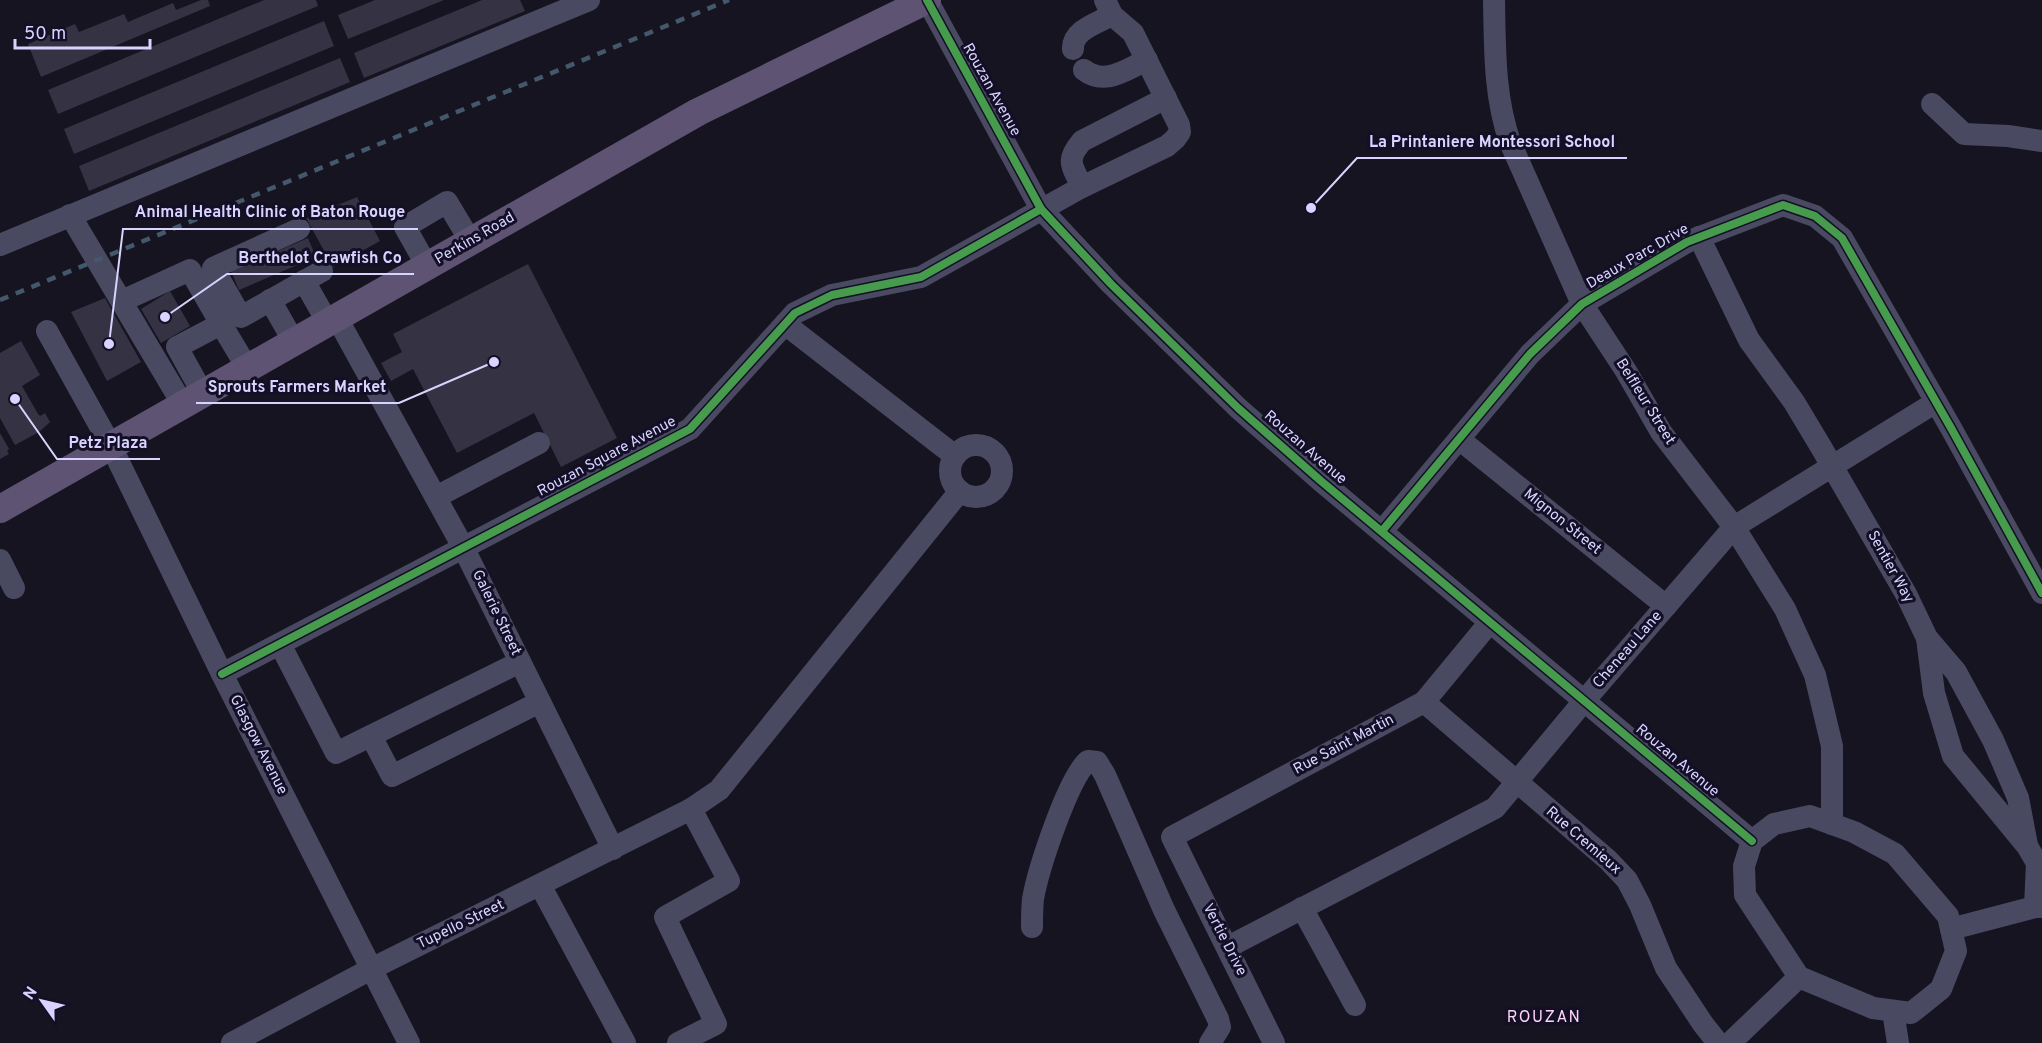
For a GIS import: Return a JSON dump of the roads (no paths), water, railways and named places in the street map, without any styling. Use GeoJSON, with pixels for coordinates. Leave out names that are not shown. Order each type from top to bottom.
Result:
{"type":"FeatureCollection","features":[{"type":"Feature","properties":{"kind":"main road","name":"Perkins Road"},"geometry":{"type":"LineString","coordinates":[[0,509],[698,112],[927,0]]}},
{"type":"Feature","properties":{"kind":"street"},"geometry":{"type":"LineString","coordinates":[[0,244],[589,0]]}},
{"type":"Feature","properties":{"kind":"street","name":"Rouzan Avenue"},"geometry":{"type":"LineString","coordinates":[[927,0],[1041,209],[1111,284],[1238,408],[1752,841]]}},
{"type":"Feature","properties":{"kind":"street","name":"Belfleur Street"},"geometry":{"type":"LineString","coordinates":[[1494,0],[1495,60],[1502,120],[1582,304],[1626,371],[1661,432],[1734,527],[1785,609],[1815,675],[1832,746],[1832,824]]}},
{"type":"Feature","properties":{"kind":"street"},"geometry":{"type":"LineString","coordinates":[[1072,50],[1072,43],[1076,37],[1109,8],[1133,33],[1166,98],[1082,141],[1073,152],[1071,162],[1082,187]]}},
{"type":"Feature","properties":{"kind":"street"},"geometry":{"type":"LineString","coordinates":[[1084,69],[1093,76],[1106,78],[1147,60]]}},
{"type":"Feature","properties":{"kind":"street","name":"Rouzan Square Avenue"},"geometry":{"type":"LineString","coordinates":[[222,674],[690,429],[795,312],[832,295],[921,278],[1082,187],[1167,146],[1176,139],[1180,132],[1166,98]]}},
{"type":"Feature","properties":{"kind":"street"},"geometry":{"type":"LineString","coordinates":[[1932,104],[1964,134],[2008,136],[2042,141]]}},
{"type":"Feature","properties":{"kind":"street"},"geometry":{"type":"LineString","coordinates":[[427,266],[405,227],[447,202],[471,242]]}},
{"type":"Feature","properties":{"kind":"street","name":"Deaux Parc Drive"},"geometry":{"type":"LineString","coordinates":[[1382,531],[1530,354],[1582,304],[1687,242],[1784,205],[1815,216],[1842,238],[2042,593]]}},
{"type":"Feature","properties":{"kind":"street"},"geometry":{"type":"LineString","coordinates":[[70,215],[122,302],[193,400]]}},
{"type":"Feature","properties":{"kind":"street"},"geometry":{"type":"LineString","coordinates":[[294,342],[270,300],[241,317],[213,268],[299,229]]}},
{"type":"Feature","properties":{"kind":"street","name":"Sentier Way"},"geometry":{"type":"LineString","coordinates":[[1699,237],[1749,340],[1794,402],[1906,594],[1927,638],[1934,693],[1953,756],[2027,846],[2037,863],[2039,907]]}},
{"type":"Feature","properties":{"kind":"street"},"geometry":{"type":"LineString","coordinates":[[122,302],[190,270],[248,369]]}},
{"type":"Feature","properties":{"kind":"street","name":"Galerie Street"},"geometry":{"type":"LineString","coordinates":[[270,300],[313,276],[333,320],[463,547],[613,849]]}},
{"type":"Feature","properties":{"kind":"street"},"geometry":{"type":"LineString","coordinates":[[193,400],[177,346],[221,324]]}},
{"type":"Feature","properties":{"kind":"street"},"geometry":{"type":"LineString","coordinates":[[785,324],[955,456]]}},
{"type":"Feature","properties":{"kind":"street","name":"Glasgow Avenue"},"geometry":{"type":"LineString","coordinates":[[47,331],[111,446],[222,674],[410,1043]]}},
{"type":"Feature","properties":{"kind":"street","name":"Cheneau Lane"},"geometry":{"type":"LineString","coordinates":[[1228,947],[1495,808],[1584,700],[1734,527],[1936,402]]}},
{"type":"Feature","properties":{"kind":"street","name":"Mignon Street"},"geometry":{"type":"LineString","coordinates":[[1459,439],[1665,606]]}},
{"type":"Feature","properties":{"kind":"street"},"geometry":{"type":"LineString","coordinates":[[436,497],[539,443]]}},
{"type":"Feature","properties":{"kind":"street"},"geometry":{"type":"LineString","coordinates":[[977,445],[993,451],[1002,466],[1000,482],[995,490],[980,497],[971,497],[960,491],[952,481],[950,473],[955,456],[969,446],[977,445]]}},
{"type":"Feature","properties":{"kind":"street","name":"Tupello Street"},"geometry":{"type":"LineString","coordinates":[[232,1043],[371,969],[691,809],[719,790],[960,491]]}},
{"type":"Feature","properties":{"kind":"street"},"geometry":{"type":"LineString","coordinates":[[0,560],[14,588]]}},
{"type":"Feature","properties":{"kind":"street","name":"Rue Saint Martin"},"geometry":{"type":"LineString","coordinates":[[1172,837],[1424,702],[1490,622]]}},
{"type":"Feature","properties":{"kind":"street"},"geometry":{"type":"LineString","coordinates":[[1927,638],[1956,672],[1993,740],[2019,798],[2027,846]]}},
{"type":"Feature","properties":{"kind":"street"},"geometry":{"type":"LineString","coordinates":[[280,644],[336,753],[520,662]]}},
{"type":"Feature","properties":{"kind":"street"},"geometry":{"type":"LineString","coordinates":[[371,736],[392,776],[540,702]]}},
{"type":"Feature","properties":{"kind":"street","name":"Rue Cremieux"},"geometry":{"type":"LineString","coordinates":[[1424,702],[1608,860],[1627,880],[1666,968],[1718,1043]]}},
{"type":"Feature","properties":{"kind":"street"},"geometry":{"type":"LineString","coordinates":[[1032,927],[1036,885],[1052,835],[1078,773],[1088,761],[1097,762],[1164,910],[1218,1018],[1220,1027],[1210,1043]]}},
{"type":"Feature","properties":{"kind":"street"},"geometry":{"type":"LineString","coordinates":[[678,1043],[716,1024],[665,917],[729,880],[691,809]]}},
{"type":"Feature","properties":{"kind":"street"},"geometry":{"type":"LineString","coordinates":[[1810,816],[1832,824],[1854,832],[1895,854],[1948,916],[1956,951],[1941,989],[1911,1013],[1873,1008],[1799,977],[1745,895],[1744,866],[1752,841],[1774,824],[1810,816]]}},
{"type":"Feature","properties":{"kind":"street","name":"Vertie Drive"},"geometry":{"type":"LineString","coordinates":[[1172,837],[1274,1043]]}},
{"type":"Feature","properties":{"kind":"street"},"geometry":{"type":"LineString","coordinates":[[540,885],[625,1043]]}},
{"type":"Feature","properties":{"kind":"street"},"geometry":{"type":"LineString","coordinates":[[1951,929],[2039,907]]}},
{"type":"Feature","properties":{"kind":"street"},"geometry":{"type":"LineString","coordinates":[[1302,908],[1355,1005]]}},
{"type":"Feature","properties":{"kind":"street"},"geometry":{"type":"LineString","coordinates":[[1730,1043],[1799,977]]}},
{"type":"Feature","properties":{"kind":"street"},"geometry":{"type":"LineString","coordinates":[[1893,1011],[1898,1043]]}},
{"type":"Feature","properties":{"kind":"railway"},"geometry":{"type":"LineString","coordinates":[[0,300],[729,0]]}},
{"type":"Feature","properties":{"kind":"place","name":"La Printaniere Montessori School"},"geometry":{"type":"Point","coordinates":[1311,208]}},
{"type":"Feature","properties":{"kind":"place","name":"Berthelot Crawfish Co"},"geometry":{"type":"Point","coordinates":[165,317]}},
{"type":"Feature","properties":{"kind":"place","name":"Animal Health Clinic of Baton Rouge"},"geometry":{"type":"Point","coordinates":[109,344]}},
{"type":"Feature","properties":{"kind":"place","name":"Sprouts Farmers Market"},"geometry":{"type":"Point","coordinates":[494,362]}},
{"type":"Feature","properties":{"kind":"place","name":"Petz Plaza"},"geometry":{"type":"Point","coordinates":[15,399]}},
{"type":"Feature","properties":{"kind":"district","name":"ROUZAN"},"geometry":{"type":"Point","coordinates":[1544,1018]}}]}
